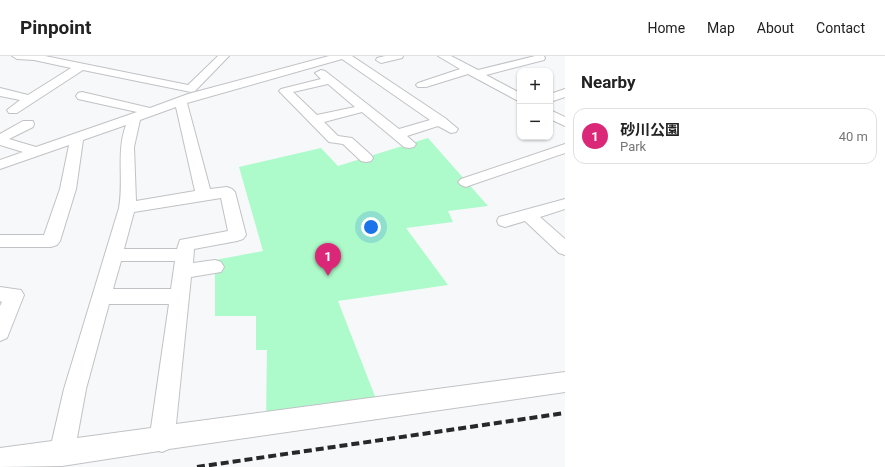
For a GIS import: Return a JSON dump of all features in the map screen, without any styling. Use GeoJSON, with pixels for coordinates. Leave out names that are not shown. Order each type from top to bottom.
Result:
{"type":"FeatureCollection","features":[{"type":"Feature","properties":{"kind":"street"},"geometry":{"type":"LineString","coordinates":[[17,56],[34,57],[80,67],[188,96]]}},
{"type":"Feature","properties":{"kind":"street"},"geometry":{"type":"LineString","coordinates":[[188,96],[224,56]]}},
{"type":"Feature","properties":{"kind":"street"},"geometry":{"type":"LineString","coordinates":[[0,165],[188,96],[341,56]]}},
{"type":"Feature","properties":{"kind":"street"},"geometry":{"type":"LineString","coordinates":[[345,56],[451,129]]}},
{"type":"Feature","properties":{"kind":"street"},"geometry":{"type":"LineString","coordinates":[[381,60],[398,56]]}},
{"type":"Feature","properties":{"kind":"street"},"geometry":{"type":"LineString","coordinates":[[443,56],[517,96]]}},
{"type":"Feature","properties":{"kind":"street"},"geometry":{"type":"LineString","coordinates":[[442,89],[426,83],[540,58]]}},
{"type":"Feature","properties":{"kind":"street"},"geometry":{"type":"LineString","coordinates":[[311,65],[409,144]]}},
{"type":"Feature","properties":{"kind":"street"},"geometry":{"type":"LineString","coordinates":[[13,110],[80,67]]}},
{"type":"Feature","properties":{"kind":"street"},"geometry":{"type":"LineString","coordinates":[[330,80],[285,91],[334,139],[347,141],[366,158]]}},
{"type":"Feature","properties":{"kind":"street"},"geometry":{"type":"LineString","coordinates":[[0,92],[30,99]]}},
{"type":"Feature","properties":{"kind":"street"},"geometry":{"type":"LineString","coordinates":[[553,97],[565,92]]}},
{"type":"Feature","properties":{"kind":"street"},"geometry":{"type":"LineString","coordinates":[[82,96],[142,114]]}},
{"type":"Feature","properties":{"kind":"street"},"geometry":{"type":"LineString","coordinates":[[188,96],[204,195]]}},
{"type":"Feature","properties":{"kind":"street"},"geometry":{"type":"LineString","coordinates":[[314,120],[365,108]]}},
{"type":"Feature","properties":{"kind":"street"},"geometry":{"type":"LineString","coordinates":[[62,453],[75,389],[130,195],[127,150],[128,135],[142,114]]}},
{"type":"Feature","properties":{"kind":"street"},"geometry":{"type":"LineString","coordinates":[[553,116],[565,122]]}},
{"type":"Feature","properties":{"kind":"street"},"geometry":{"type":"LineString","coordinates":[[398,134],[440,121]]}},
{"type":"Feature","properties":{"kind":"street"},"geometry":{"type":"LineString","coordinates":[[0,140],[28,124]]}},
{"type":"Feature","properties":{"kind":"street"},"geometry":{"type":"LineString","coordinates":[[0,241],[51,241],[68,189],[77,138]]}},
{"type":"Feature","properties":{"kind":"street"},"geometry":{"type":"LineString","coordinates":[[0,140],[37,152]]}},
{"type":"Feature","properties":{"kind":"street"},"geometry":{"type":"LineString","coordinates":[[466,182],[565,148]]}},
{"type":"Feature","properties":{"kind":"street"},"geometry":{"type":"LineString","coordinates":[[127,208],[227,192],[237,235],[186,244],[185,263],[179,297],[162,440]]}},
{"type":"Feature","properties":{"kind":"street"},"geometry":{"type":"LineString","coordinates":[[505,221],[565,204]]}},
{"type":"Feature","properties":{"kind":"street"},"geometry":{"type":"LineString","coordinates":[[528,215],[565,250]]}},
{"type":"Feature","properties":{"kind":"street"},"geometry":{"type":"LineString","coordinates":[[113,255],[215,267]]}},
{"type":"Feature","properties":{"kind":"street"},"geometry":{"type":"LineString","coordinates":[[0,294],[14,294],[0,332]]}},
{"type":"Feature","properties":{"kind":"street"},"geometry":{"type":"LineString","coordinates":[[101,296],[179,297]]}},
{"type":"Feature","properties":{"kind":"street"},"geometry":{"type":"LineString","coordinates":[[0,461],[162,440],[565,382]]}},
{"type":"Feature","properties":{"kind":"green space"},"geometry":{"type":"Polygon","coordinates":[[[428,138],[488,206],[448,211],[453,222],[406,228],[448,285],[338,301],[376,399],[266,417],[267,350],[256,350],[256,316],[215,316],[215,260],[263,251],[239,167],[321,148],[338,166],[428,138]]]}},
{"type":"Feature","properties":{"kind":"railway"},"geometry":{"type":"LineString","coordinates":[[197,467],[565,413]]}},
{"type":"Feature","properties":{"kind":"place","name":"砂川公園"},"geometry":{"type":"Point","coordinates":[328,276]}}]}
